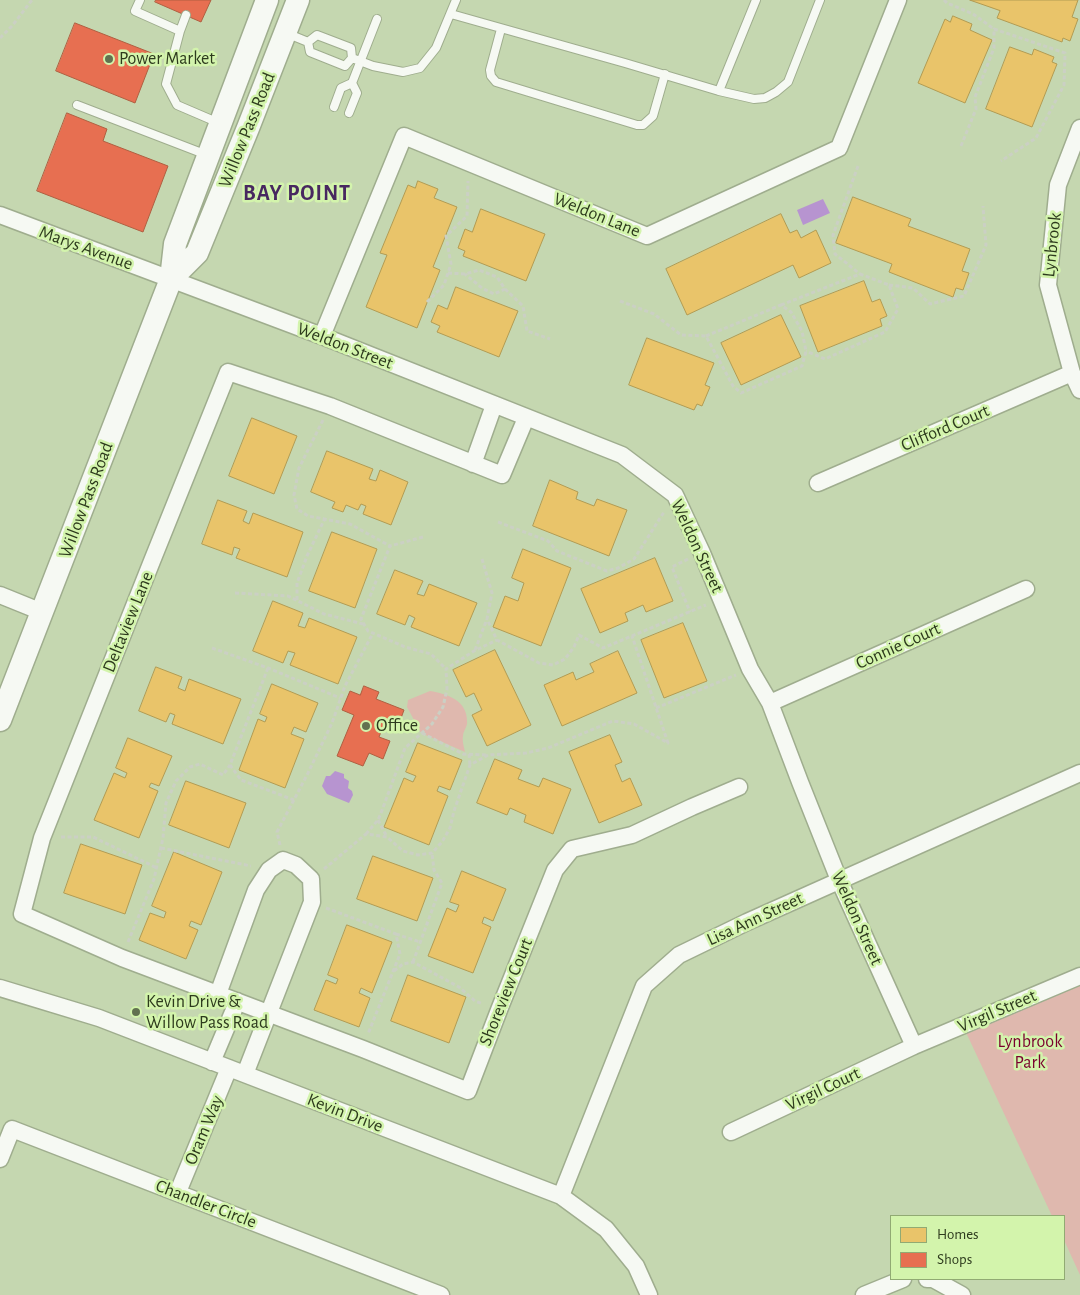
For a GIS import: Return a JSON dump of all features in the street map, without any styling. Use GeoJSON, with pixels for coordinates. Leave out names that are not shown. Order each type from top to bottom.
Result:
{"type":"FeatureCollection","features":[{"type":"Feature","properties":{"kind":"main road","name":"Willow Pass Road"},"geometry":{"type":"LineString","coordinates":[[0,720],[171,279],[175,244],[268,0]]}},
{"type":"Feature","properties":{"kind":"main road","name":"Willow Pass Road"},"geometry":{"type":"LineString","coordinates":[[171,279],[196,254],[298,0]]}},
{"type":"Feature","properties":{"kind":"street","name":"Weldon Lane"},"geometry":{"type":"LineString","coordinates":[[322,336],[404,136],[647,236],[839,148],[898,0]]}},
{"type":"Feature","properties":{"kind":"street","name":"Lynbrook"},"geometry":{"type":"LineString","coordinates":[[1080,128],[1058,185],[1048,285],[1072,373],[1080,390]]}},
{"type":"Feature","properties":{"kind":"street","name":"Marys Avenue"},"geometry":{"type":"LineString","coordinates":[[0,215],[171,279]]}},
{"type":"Feature","properties":{"kind":"street","name":"Weldon Street"},"geometry":{"type":"LineString","coordinates":[[171,279],[322,336],[622,455],[675,495],[702,553],[750,669],[770,703],[840,880],[914,1046]]}},
{"type":"Feature","properties":{"kind":"street","name":"Deltaview Lane"},"geometry":{"type":"LineString","coordinates":[[254,1007],[122,958],[22,914],[42,838],[228,372],[330,406],[502,475],[526,418]]}},
{"type":"Feature","properties":{"kind":"street","name":"Clifford Court"},"geometry":{"type":"LineString","coordinates":[[818,483],[1072,373]]}},
{"type":"Feature","properties":{"kind":"street"},"geometry":{"type":"LineString","coordinates":[[473,464],[494,405]]}},
{"type":"Feature","properties":{"kind":"street","name":"Connie Court"},"geometry":{"type":"LineString","coordinates":[[770,703],[1026,589]]}},
{"type":"Feature","properties":{"kind":"street"},"geometry":{"type":"LineString","coordinates":[[0,596],[42,612]]}},
{"type":"Feature","properties":{"kind":"street","name":"Lisa Ann Street"},"geometry":{"type":"LineString","coordinates":[[561,1196],[644,986],[678,955],[747,922],[1080,773]]}},
{"type":"Feature","properties":{"kind":"street","name":"Shoreview Court"},"geometry":{"type":"LineString","coordinates":[[254,1007],[468,1091],[555,870],[572,849],[632,835],[739,787]]}},
{"type":"Feature","properties":{"kind":"street"},"geometry":{"type":"LineString","coordinates":[[218,994],[256,890],[269,870],[284,860],[296,865],[311,879],[312,902]]}},
{"type":"Feature","properties":{"kind":"street","name":"Oram Way"},"geometry":{"type":"LineString","coordinates":[[178,1192],[237,1071],[269,1013],[312,902]]}},
{"type":"Feature","properties":{"kind":"street","name":"Virgil Street"},"geometry":{"type":"LineString","coordinates":[[914,1046],[1080,976]]}},
{"type":"Feature","properties":{"kind":"street","name":"Kevin Drive"},"geometry":{"type":"LineString","coordinates":[[0,988],[99,1018],[561,1196],[606,1229],[636,1266],[649,1295]]}},
{"type":"Feature","properties":{"kind":"street"},"geometry":{"type":"LineString","coordinates":[[212,1062],[237,1001]]}},
{"type":"Feature","properties":{"kind":"street","name":"Virgil Court"},"geometry":{"type":"LineString","coordinates":[[731,1132],[914,1046]]}},
{"type":"Feature","properties":{"kind":"street","name":"Chandler Circle"},"geometry":{"type":"LineString","coordinates":[[0,1159],[12,1128],[178,1192],[423,1292],[441,1295]]}},
{"type":"Feature","properties":{"kind":"street"},"geometry":{"type":"LineString","coordinates":[[864,1295],[901,1280]]}},
{"type":"Feature","properties":{"kind":"street"},"geometry":{"type":"LineString","coordinates":[[933,1280],[962,1295]]}},
{"type":"Feature","properties":{"kind":"lane"},"geometry":{"type":"LineString","coordinates":[[140,0],[135,11],[180,31]]}},
{"type":"Feature","properties":{"kind":"lane"},"geometry":{"type":"LineString","coordinates":[[308,42],[317,35],[351,48],[356,59],[373,66],[403,72],[420,68],[436,48],[456,0]]}},
{"type":"Feature","properties":{"kind":"lane"},"geometry":{"type":"LineString","coordinates":[[719,91],[756,0]]}},
{"type":"Feature","properties":{"kind":"lane"},"geometry":{"type":"LineString","coordinates":[[451,14],[719,91],[754,99],[766,98],[788,82],[820,0]]}},
{"type":"Feature","properties":{"kind":"lane"},"geometry":{"type":"LineString","coordinates":[[186,15],[166,84],[177,105],[221,124]]}},
{"type":"Feature","properties":{"kind":"lane"},"geometry":{"type":"LineString","coordinates":[[349,112],[357,93],[352,82],[356,59],[377,19]]}},
{"type":"Feature","properties":{"kind":"lane"},"geometry":{"type":"LineString","coordinates":[[501,29],[490,70],[491,76],[496,82],[637,125],[643,124],[653,116],[665,74]]}},
{"type":"Feature","properties":{"kind":"lane"},"geometry":{"type":"LineString","coordinates":[[285,33],[308,42]]}},
{"type":"Feature","properties":{"kind":"lane"},"geometry":{"type":"LineString","coordinates":[[308,42],[310,52],[345,66],[356,59]]}},
{"type":"Feature","properties":{"kind":"lane"},"geometry":{"type":"LineString","coordinates":[[334,107],[341,88],[352,82]]}},
{"type":"Feature","properties":{"kind":"lane"},"geometry":{"type":"LineString","coordinates":[[77,105],[209,155]]}},
{"type":"Feature","properties":{"kind":"path"},"geometry":{"type":"LineString","coordinates":[[0,38],[32,0]]}},
{"type":"Feature","properties":{"kind":"path"},"geometry":{"type":"LineString","coordinates":[[944,0],[973,14],[994,29],[1065,53],[1064,85],[1036,138],[1001,161]]}},
{"type":"Feature","properties":{"kind":"path"},"geometry":{"type":"LineString","coordinates":[[961,146],[976,109],[975,97],[994,48],[994,29]]}},
{"type":"Feature","properties":{"kind":"path"},"geometry":{"type":"LineString","coordinates":[[427,302],[444,285],[452,264],[446,236],[467,216],[469,163]]}},
{"type":"Feature","properties":{"kind":"path"},"geometry":{"type":"LineString","coordinates":[[858,166],[833,235],[836,254],[860,274],[889,285],[914,288],[930,304],[964,296],[986,245],[983,206]]}},
{"type":"Feature","properties":{"kind":"path"},"geometry":{"type":"LineString","coordinates":[[448,273],[465,274],[479,270],[497,277],[505,289],[523,306],[527,331],[550,339]]}},
{"type":"Feature","properties":{"kind":"path"},"geometry":{"type":"LineString","coordinates":[[465,274],[482,288],[494,294],[505,289]]}},
{"type":"Feature","properties":{"kind":"path"},"geometry":{"type":"LineString","coordinates":[[620,301],[654,314],[681,335],[706,336],[860,274]]}},
{"type":"Feature","properties":{"kind":"path"},"geometry":{"type":"LineString","coordinates":[[806,351],[825,359],[885,332],[898,309],[889,285]]}},
{"type":"Feature","properties":{"kind":"path"},"geometry":{"type":"LineString","coordinates":[[706,336],[732,386],[741,393],[802,366],[806,351],[802,331],[791,312],[781,305]]}},
{"type":"Feature","properties":{"kind":"path"},"geometry":{"type":"LineString","coordinates":[[330,406],[299,468],[294,495],[297,509],[308,516],[350,524],[390,546],[423,538]]}},
{"type":"Feature","properties":{"kind":"path"},"geometry":{"type":"LineString","coordinates":[[498,522],[548,541],[558,551],[607,571],[618,568],[634,559],[675,495]]}},
{"type":"Feature","properties":{"kind":"path"},"geometry":{"type":"LineString","coordinates":[[297,600],[297,583],[325,518]]}},
{"type":"Feature","properties":{"kind":"path"},"geometry":{"type":"LineString","coordinates":[[311,879],[366,834],[378,820],[406,748],[432,724],[443,707],[447,689],[446,669],[431,654],[405,647],[368,631],[361,619],[390,546]]}},
{"type":"Feature","properties":{"kind":"path"},"geometry":{"type":"LineString","coordinates":[[690,612],[672,567],[702,553]]}},
{"type":"Feature","properties":{"kind":"path"},"geometry":{"type":"LineString","coordinates":[[474,651],[488,619],[492,593],[482,560]]}},
{"type":"Feature","properties":{"kind":"path"},"geometry":{"type":"LineString","coordinates":[[234,592],[288,596],[324,614],[364,624]]}},
{"type":"Feature","properties":{"kind":"path"},"geometry":{"type":"LineString","coordinates":[[488,619],[497,640],[539,663],[553,665],[565,659],[574,647],[579,635],[603,648],[721,598]]}},
{"type":"Feature","properties":{"kind":"path"},"geometry":{"type":"LineString","coordinates":[[284,860],[278,832],[332,723],[345,686],[373,633]]}},
{"type":"Feature","properties":{"kind":"path"},"geometry":{"type":"LineString","coordinates":[[422,732],[463,754],[526,753],[548,748],[613,722],[634,724],[668,743],[632,636]]}},
{"type":"Feature","properties":{"kind":"path"},"geometry":{"type":"LineString","coordinates":[[446,669],[474,651],[497,640]]}},
{"type":"Feature","properties":{"kind":"path"},"geometry":{"type":"LineString","coordinates":[[212,648],[268,668],[340,698]]}},
{"type":"Feature","properties":{"kind":"path"},"geometry":{"type":"LineString","coordinates":[[122,958],[154,879],[163,838],[166,803],[176,780],[190,767],[200,764],[223,775],[230,765],[268,668]]}},
{"type":"Feature","properties":{"kind":"path"},"geometry":{"type":"LineString","coordinates":[[656,708],[750,669]]}},
{"type":"Feature","properties":{"kind":"path"},"geometry":{"type":"LineString","coordinates":[[378,820],[387,837],[403,851],[418,855],[432,853],[442,842],[450,828],[470,765],[468,754]]}},
{"type":"Feature","properties":{"kind":"path"},"geometry":{"type":"LineString","coordinates":[[470,765],[488,755]]}},
{"type":"Feature","properties":{"kind":"path"},"geometry":{"type":"LineString","coordinates":[[230,765],[241,780],[294,800]]}},
{"type":"Feature","properties":{"kind":"path"},"geometry":{"type":"LineString","coordinates":[[366,834],[387,837]]}},
{"type":"Feature","properties":{"kind":"path"},"geometry":{"type":"LineString","coordinates":[[42,838],[93,837],[157,868]]}},
{"type":"Feature","properties":{"kind":"path"},"geometry":{"type":"LineString","coordinates":[[161,848],[269,870]]}},
{"type":"Feature","properties":{"kind":"path"},"geometry":{"type":"LineString","coordinates":[[413,962],[442,883],[434,870],[432,853]]}},
{"type":"Feature","properties":{"kind":"path"},"geometry":{"type":"LineString","coordinates":[[312,902],[420,942]]}},
{"type":"Feature","properties":{"kind":"path"},"geometry":{"type":"LineString","coordinates":[[363,1049],[400,954],[396,934]]}},
{"type":"Feature","properties":{"kind":"path"},"geometry":{"type":"LineString","coordinates":[[393,971],[403,964],[413,962],[459,986],[475,1002],[499,1010]]}},
{"type":"Feature","properties":{"kind":"green space"},"geometry":{"type":"Polygon","coordinates":[[[430,691],[455,699],[464,708],[467,723],[463,734],[465,752],[421,733],[407,707],[408,700],[430,691]]]}},
{"type":"Feature","properties":{"kind":"green space","name":"Lynbrook Park"},"geometry":{"type":"Polygon","coordinates":[[[1080,976],[1080,1275],[1065,1242],[1065,1215],[1052,1215],[963,1026],[1080,976]]]}},
{"type":"Feature","properties":{"kind":"shaded area"},"geometry":{"type":"Polygon","coordinates":[[[823,199],[830,213],[803,225],[797,210],[823,199]]]}},
{"type":"Feature","properties":{"kind":"shaded area"},"geometry":{"type":"Polygon","coordinates":[[[335,771],[344,774],[344,778],[349,781],[348,788],[352,791],[353,795],[349,803],[327,794],[322,786],[326,776],[330,776],[335,771]]]}},
{"type":"Feature","properties":{"kind":"building: Homes"},"geometry":{"type":"Polygon","coordinates":[[[970,0],[1078,0],[1072,17],[1078,19],[1070,41],[1063,38],[1062,42],[997,18],[1000,11],[970,0]]]}},
{"type":"Feature","properties":{"kind":"building: Homes"},"geometry":{"type":"Polygon","coordinates":[[[953,16],[972,24],[970,30],[992,40],[965,103],[918,83],[945,19],[950,22],[953,16]]]}},
{"type":"Feature","properties":{"kind":"building: Homes"},"geometry":{"type":"Polygon","coordinates":[[[1010,47],[1032,55],[1034,49],[1054,57],[1052,62],[1057,64],[1032,127],[986,109],[1010,47]]]}},
{"type":"Feature","properties":{"kind":"building: Homes"},"geometry":{"type":"Polygon","coordinates":[[[418,181],[438,189],[434,198],[457,207],[433,267],[440,270],[417,328],[366,307],[387,255],[380,253],[408,185],[415,188],[418,181]]]}},
{"type":"Feature","properties":{"kind":"building: Homes"},"geometry":{"type":"Polygon","coordinates":[[[853,197],[911,219],[908,226],[970,249],[962,271],[969,273],[963,290],[956,288],[953,297],[889,272],[892,264],[836,243],[853,197]]]}},
{"type":"Feature","properties":{"kind":"building: Homes"},"geometry":{"type":"Polygon","coordinates":[[[481,209],[545,234],[526,281],[463,256],[465,251],[458,248],[465,229],[472,232],[481,209]]]}},
{"type":"Feature","properties":{"kind":"building: Homes"},"geometry":{"type":"Polygon","coordinates":[[[781,214],[790,233],[797,230],[801,238],[816,230],[831,263],[799,278],[793,265],[687,315],[666,269],[781,214]]]}},
{"type":"Feature","properties":{"kind":"building: Homes"},"geometry":{"type":"Polygon","coordinates":[[[864,281],[872,302],[880,299],[887,316],[880,319],[882,326],[818,352],[800,306],[864,281]]]}},
{"type":"Feature","properties":{"kind":"building: Homes"},"geometry":{"type":"Polygon","coordinates":[[[456,287],[518,311],[499,357],[437,332],[440,326],[431,322],[438,305],[447,309],[456,287]]]}},
{"type":"Feature","properties":{"kind":"building: Homes"},"geometry":{"type":"Polygon","coordinates":[[[781,315],[801,357],[741,385],[721,343],[781,315]]]}},
{"type":"Feature","properties":{"kind":"building: Homes"},"geometry":{"type":"Polygon","coordinates":[[[647,338],[714,363],[705,385],[710,387],[702,406],[697,404],[694,410],[629,385],[647,338]]]}},
{"type":"Feature","properties":{"kind":"building: Homes"},"geometry":{"type":"Polygon","coordinates":[[[252,418],[297,436],[274,494],[229,476],[252,418]]]}},
{"type":"Feature","properties":{"kind":"building: Homes"},"geometry":{"type":"Polygon","coordinates":[[[327,451],[373,469],[369,479],[376,481],[380,470],[408,482],[391,525],[363,514],[366,506],[361,504],[358,510],[346,505],[343,512],[332,508],[335,502],[311,492],[327,451]]]}},
{"type":"Feature","properties":{"kind":"building: Homes"},"geometry":{"type":"Polygon","coordinates":[[[550,480],[578,492],[576,499],[594,506],[597,499],[627,510],[609,556],[533,526],[550,480]]]}},
{"type":"Feature","properties":{"kind":"building: Homes"},"geometry":{"type":"Polygon","coordinates":[[[218,500],[247,511],[243,521],[249,524],[253,513],[303,532],[287,577],[236,558],[240,549],[234,547],[232,555],[202,544],[218,500]]]}},
{"type":"Feature","properties":{"kind":"building: Homes"},"geometry":{"type":"Polygon","coordinates":[[[332,532],[377,549],[355,608],[309,591],[332,532]]]}},
{"type":"Feature","properties":{"kind":"building: Homes"},"geometry":{"type":"Polygon","coordinates":[[[523,549],[571,568],[541,646],[493,627],[505,596],[518,601],[524,583],[512,578],[523,549]]]}},
{"type":"Feature","properties":{"kind":"building: Homes"},"geometry":{"type":"Polygon","coordinates":[[[655,558],[673,601],[646,612],[643,605],[625,613],[628,621],[600,633],[581,589],[655,558]]]}},
{"type":"Feature","properties":{"kind":"building: Homes"},"geometry":{"type":"Polygon","coordinates":[[[395,570],[423,581],[417,594],[424,596],[429,584],[477,603],[459,646],[411,627],[415,618],[409,615],[405,625],[377,614],[395,570]]]}},
{"type":"Feature","properties":{"kind":"building: Homes"},"geometry":{"type":"Polygon","coordinates":[[[273,601],[303,613],[298,626],[305,628],[309,618],[357,637],[338,684],[290,665],[295,653],[288,651],[283,663],[253,651],[273,601]]]}},
{"type":"Feature","properties":{"kind":"building: Homes"},"geometry":{"type":"Polygon","coordinates":[[[683,623],[707,681],[664,698],[641,640],[683,623]]]}},
{"type":"Feature","properties":{"kind":"building: Homes"},"geometry":{"type":"Polygon","coordinates":[[[495,650],[531,725],[487,746],[472,715],[482,710],[474,693],[466,697],[453,670],[495,650]]]}},
{"type":"Feature","properties":{"kind":"building: Homes"},"geometry":{"type":"Polygon","coordinates":[[[618,651],[637,693],[562,726],[544,685],[573,672],[576,680],[594,672],[590,664],[618,651]]]}},
{"type":"Feature","properties":{"kind":"building: Homes"},"geometry":{"type":"Polygon","coordinates":[[[156,667],[182,677],[178,688],[185,691],[189,679],[241,699],[223,744],[172,724],[175,715],[170,713],[166,722],[139,711],[156,667]]]}},
{"type":"Feature","properties":{"kind":"building: Homes"},"geometry":{"type":"Polygon","coordinates":[[[272,684],[318,703],[306,732],[294,727],[291,734],[304,739],[285,788],[239,770],[258,719],[265,722],[267,717],[260,714],[272,684]]]}},
{"type":"Feature","properties":{"kind":"building: Homes"},"geometry":{"type":"Polygon","coordinates":[[[610,735],[622,762],[615,765],[622,782],[630,778],[642,805],[599,823],[569,752],[610,735]]]}},
{"type":"Feature","properties":{"kind":"building: Homes"},"geometry":{"type":"Polygon","coordinates":[[[128,738],[172,756],[159,786],[151,783],[149,787],[158,791],[139,838],[94,820],[114,773],[125,778],[127,773],[116,768],[128,738]]]}},
{"type":"Feature","properties":{"kind":"building: Homes"},"geometry":{"type":"Polygon","coordinates":[[[418,743],[462,760],[450,790],[439,786],[437,791],[448,796],[429,845],[384,827],[404,778],[413,782],[416,776],[406,772],[418,743]]]}},
{"type":"Feature","properties":{"kind":"building: Homes"},"geometry":{"type":"Polygon","coordinates":[[[495,759],[522,770],[518,779],[539,787],[543,778],[571,789],[553,834],[524,822],[526,815],[510,808],[507,815],[477,803],[495,759]]]}},
{"type":"Feature","properties":{"kind":"building: Homes"},"geometry":{"type":"Polygon","coordinates":[[[186,781],[246,803],[229,848],[169,825],[186,781]]]}},
{"type":"Feature","properties":{"kind":"building: Homes"},"geometry":{"type":"Polygon","coordinates":[[[81,844],[142,865],[125,914],[64,893],[81,844]]]}},
{"type":"Feature","properties":{"kind":"building: Homes"},"geometry":{"type":"Polygon","coordinates":[[[174,852],[222,872],[201,925],[191,921],[189,926],[198,930],[186,959],[139,940],[150,913],[164,918],[166,912],[152,906],[174,852]]]}},
{"type":"Feature","properties":{"kind":"building: Homes"},"geometry":{"type":"Polygon","coordinates":[[[373,856],[433,878],[417,921],[357,899],[373,856]]]}},
{"type":"Feature","properties":{"kind":"building: Homes"},"geometry":{"type":"Polygon","coordinates":[[[462,871],[506,889],[493,921],[484,917],[482,923],[491,927],[473,973],[428,956],[447,908],[456,912],[459,905],[450,902],[462,871]]]}},
{"type":"Feature","properties":{"kind":"building: Homes"},"geometry":{"type":"Polygon","coordinates":[[[347,925],[392,942],[372,993],[361,988],[359,993],[370,998],[359,1027],[314,1010],[326,980],[336,984],[338,979],[328,975],[347,925]]]}},
{"type":"Feature","properties":{"kind":"building: Homes"},"geometry":{"type":"Polygon","coordinates":[[[408,975],[466,997],[449,1043],[391,1021],[408,975]]]}},
{"type":"Feature","properties":{"kind":"building: Shops"},"geometry":{"type":"Polygon","coordinates":[[[156,0],[211,0],[201,22],[155,2],[156,0]]]}},
{"type":"Feature","properties":{"kind":"building: Shops"},"geometry":{"type":"Polygon","coordinates":[[[75,23],[154,54],[135,103],[56,71],[75,23]]]}},
{"type":"Feature","properties":{"kind":"building: Shops"},"geometry":{"type":"Polygon","coordinates":[[[67,113],[107,129],[103,141],[168,166],[143,232],[37,191],[67,113]]]}},
{"type":"Feature","properties":{"kind":"building: Shops","name":"Office"},"geometry":{"type":"Polygon","coordinates":[[[364,686],[379,692],[376,699],[404,710],[397,729],[384,724],[379,737],[390,741],[383,759],[369,753],[363,766],[337,756],[354,715],[342,710],[350,691],[360,695],[364,686]]]}},
{"type":"Feature","properties":{"kind":"place","name":"Power Market"},"geometry":{"type":"Point","coordinates":[109,59]}},
{"type":"Feature","properties":{"kind":"place","name":"Office"},"geometry":{"type":"Point","coordinates":[366,726]}},
{"type":"Feature","properties":{"kind":"place","name":"Kevin Drive & Willow Pass Road"},"geometry":{"type":"Point","coordinates":[136,1012]}},
{"type":"Feature","properties":{"kind":"district","name":"BAY POINT"},"geometry":{"type":"Point","coordinates":[297,193]}}]}
